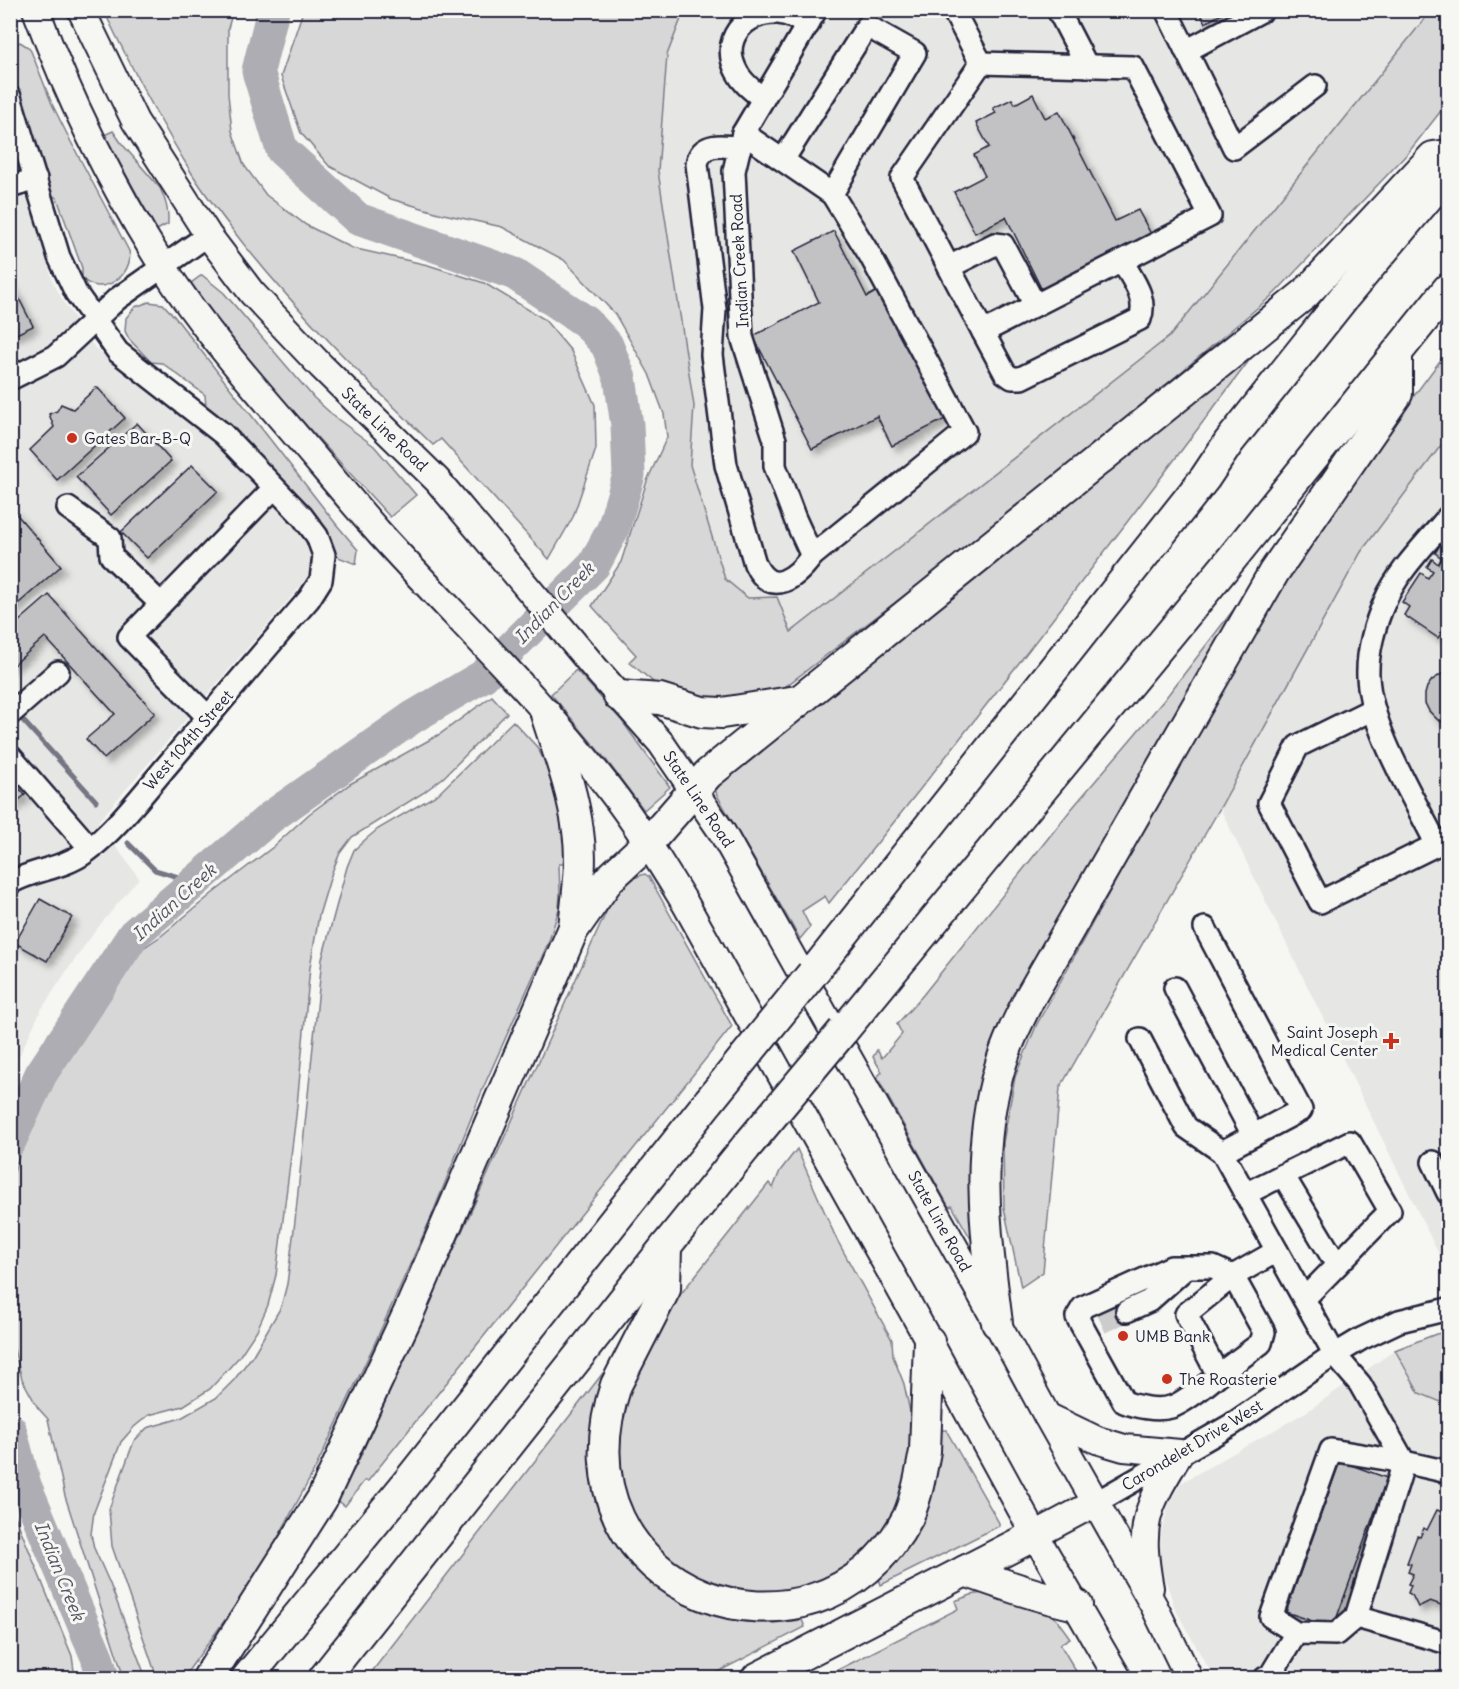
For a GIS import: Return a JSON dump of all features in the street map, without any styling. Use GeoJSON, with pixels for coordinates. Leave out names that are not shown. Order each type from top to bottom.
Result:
{"type":"FeatureCollection","features":[{"type":"Feature","properties":{"kind":"highway"},"geometry":{"type":"LineString","coordinates":[[208,1678],[322,1498],[409,1312],[573,930],[609,879],[648,843],[708,774],[1305,294],[1433,157],[1449,155]]}},
{"type":"Feature","properties":{"kind":"highway"},"geometry":{"type":"LineString","coordinates":[[247,1678],[410,1479],[847,930],[1205,478],[1236,433],[1345,296],[1449,173]]}},
{"type":"Feature","properties":{"kind":"highway"},"geometry":{"type":"LineString","coordinates":[[324,1678],[666,1245],[1200,598],[1449,289]]}},
{"type":"Feature","properties":{"kind":"highway"},"geometry":{"type":"LineString","coordinates":[[998,1323],[986,1230],[983,1171],[992,1104],[1000,1068],[1011,1037],[1029,999],[1274,572],[1397,394],[1397,353]]}},
{"type":"Feature","properties":{"kind":"highway"},"geometry":{"type":"LineString","coordinates":[[619,696],[660,699],[702,712],[722,713],[800,701]]}},
{"type":"Feature","properties":{"kind":"highway"},"geometry":{"type":"LineString","coordinates":[[546,714],[572,799],[579,832],[580,864],[573,930]]}},
{"type":"Feature","properties":{"kind":"highway"},"geometry":{"type":"LineString","coordinates":[[666,1245],[665,1289],[611,1399],[605,1444],[606,1478],[609,1496],[624,1532],[645,1561],[658,1574],[688,1594],[721,1608],[764,1613],[805,1607],[848,1588],[865,1575],[882,1557],[909,1515],[922,1467],[925,1451],[929,1341]]}},
{"type":"Feature","properties":{"kind":"highway"},"geometry":{"type":"LineString","coordinates":[[757,1678],[1035,1535]]}},
{"type":"Feature","properties":{"kind":"highway"},"geometry":{"type":"LineString","coordinates":[[965,1571],[1040,1597],[1077,1605]]}},
{"type":"Feature","properties":{"kind":"main road"},"geometry":{"type":"LineString","coordinates":[[36,10],[65,82],[93,140],[163,266],[246,378],[380,533],[546,714],[609,788],[648,843],[685,903],[1035,1535],[1118,1678]]}},
{"type":"Feature","properties":{"kind":"main road","name":"State Line Road"},"geometry":{"type":"LineString","coordinates":[[81,10],[135,121],[208,235],[252,293],[321,366],[438,480],[594,667],[661,743],[723,832],[1154,1606],[1189,1678]]}},
{"type":"Feature","properties":{"kind":"main road"},"geometry":{"type":"LineString","coordinates":[[1047,1416],[1097,1440],[1124,1448],[1179,1453],[1157,1490],[1147,1518],[1144,1542],[1154,1606]]}},
{"type":"Feature","properties":{"kind":"main road"},"geometry":{"type":"LineString","coordinates":[[1035,1535],[1095,1503]]}},
{"type":"Feature","properties":{"kind":"street"},"geometry":{"type":"LineString","coordinates":[[953,10],[981,63]]}},
{"type":"Feature","properties":{"kind":"street"},"geometry":{"type":"LineString","coordinates":[[1058,10],[1087,66]]}},
{"type":"Feature","properties":{"kind":"street"},"geometry":{"type":"LineString","coordinates":[[1166,10],[1234,148],[1315,86]]}},
{"type":"Feature","properties":{"kind":"street"},"geometry":{"type":"LineString","coordinates":[[1186,51],[1263,10]]}},
{"type":"Feature","properties":{"kind":"street"},"geometry":{"type":"LineString","coordinates":[[764,99],[746,85],[731,60],[731,45],[738,29],[750,19],[763,14],[778,13],[812,18]]}},
{"type":"Feature","properties":{"kind":"street","name":"Indian Creek Road"},"geometry":{"type":"LineString","coordinates":[[812,18],[741,140],[734,171],[742,337],[775,440],[775,466],[812,556]]}},
{"type":"Feature","properties":{"kind":"street"},"geometry":{"type":"LineString","coordinates":[[783,160],[867,26],[915,53],[832,194]]}},
{"type":"Feature","properties":{"kind":"street"},"geometry":{"type":"LineString","coordinates":[[981,63],[1133,67],[1210,216],[983,332]]}},
{"type":"Feature","properties":{"kind":"street"},"geometry":{"type":"LineString","coordinates":[[981,63],[902,178],[1005,373],[1012,378],[1021,378],[1140,319],[1144,310],[1143,301],[1122,261]]}},
{"type":"Feature","properties":{"kind":"street"},"geometry":{"type":"LineString","coordinates":[[10,97],[59,257],[76,293],[118,352],[223,434],[274,488],[129,637],[208,717]]}},
{"type":"Feature","properties":{"kind":"street"},"geometry":{"type":"LineString","coordinates":[[741,140],[783,160],[832,194],[871,257],[965,432],[812,556],[803,569],[784,581],[773,582],[765,580],[755,564],[726,465],[712,355],[715,309],[697,164],[698,156],[706,148],[741,140]]}},
{"type":"Feature","properties":{"kind":"street"},"geometry":{"type":"LineString","coordinates":[[10,187],[36,179]]}},
{"type":"Feature","properties":{"kind":"street"},"geometry":{"type":"LineString","coordinates":[[10,380],[56,356],[117,299],[208,235]]}},
{"type":"Feature","properties":{"kind":"street"},"geometry":{"type":"LineString","coordinates":[[949,267],[995,244],[1003,246],[1035,305]]}},
{"type":"Feature","properties":{"kind":"street","name":"West 104th Street"},"geometry":{"type":"LineString","coordinates":[[10,883],[61,866],[90,848],[145,791],[309,599],[321,579],[324,555],[317,536],[302,516],[274,488]]}},
{"type":"Feature","properties":{"kind":"street"},"geometry":{"type":"LineString","coordinates":[[68,508],[110,537],[111,556],[161,604]]}},
{"type":"Feature","properties":{"kind":"street"},"geometry":{"type":"LineString","coordinates":[[1373,710],[1299,746],[1269,803],[1320,902],[1443,842],[1387,745],[1373,710],[1368,676],[1369,654],[1385,600],[1402,573],[1449,517]]}},
{"type":"Feature","properties":{"kind":"street"},"geometry":{"type":"LineString","coordinates":[[10,714],[58,672]]}},
{"type":"Feature","properties":{"kind":"street"},"geometry":{"type":"LineString","coordinates":[[10,756],[90,848]]}},
{"type":"Feature","properties":{"kind":"street"},"geometry":{"type":"LineString","coordinates":[[1205,928],[1301,1110],[1222,1152]]}},
{"type":"Feature","properties":{"kind":"street"},"geometry":{"type":"LineString","coordinates":[[1175,988],[1253,1135]]}},
{"type":"Feature","properties":{"kind":"street"},"geometry":{"type":"LineString","coordinates":[[1140,1039],[1186,1127],[1222,1152],[1335,1355],[1360,1384],[1404,1462],[1356,1617],[1336,1634],[1296,1633],[1270,1617],[1331,1450],[1404,1462],[1449,1472]]}},
{"type":"Feature","properties":{"kind":"street"},"geometry":{"type":"LineString","coordinates":[[1245,1194],[1350,1142],[1390,1211],[1304,1299]]}},
{"type":"Feature","properties":{"kind":"street"},"geometry":{"type":"LineString","coordinates":[[1433,1162],[1448,1191]]}},
{"type":"Feature","properties":{"kind":"street"},"geometry":{"type":"LineString","coordinates":[[1284,1175],[1337,1265]]}},
{"type":"Feature","properties":{"kind":"street"},"geometry":{"type":"LineString","coordinates":[[1218,1375],[1186,1314],[1233,1276],[1277,1251]]}},
{"type":"Feature","properties":{"kind":"street"},"geometry":{"type":"LineString","coordinates":[[1171,1267],[1213,1267],[1233,1276],[1264,1332],[1261,1343],[1209,1384],[1171,1407],[1133,1405],[1124,1402],[1093,1327],[1077,1317],[1083,1307],[1171,1267]]}},
{"type":"Feature","properties":{"kind":"street"},"geometry":{"type":"LineString","coordinates":[[1127,1311],[1149,1300],[1187,1267]]}},
{"type":"Feature","properties":{"kind":"street","name":"Carondelet Drive West"},"geometry":{"type":"LineString","coordinates":[[1095,1503],[1231,1425],[1361,1339],[1399,1322],[1449,1309]]}},
{"type":"Feature","properties":{"kind":"street"},"geometry":{"type":"LineString","coordinates":[[1356,1617],[1449,1643]]}},
{"type":"Feature","properties":{"kind":"street"},"geometry":{"type":"LineString","coordinates":[[1265,1678],[1270,1676],[1296,1633]]}},
{"type":"Feature","properties":{"kind":"shaded area"},"geometry":{"type":"Polygon","coordinates":[[[104,11],[233,11],[228,28],[228,94],[232,131],[244,165],[266,195],[306,225],[352,248],[428,265],[484,283],[544,319],[571,351],[595,405],[596,449],[573,517],[549,559],[441,439],[433,445],[334,346],[242,242],[203,190],[179,152],[145,92],[104,11]]]}},
{"type":"Feature","properties":{"kind":"shaded area"},"geometry":{"type":"Polygon","coordinates":[[[303,11],[684,11],[667,55],[658,171],[694,406],[690,465],[725,579],[748,598],[777,597],[791,632],[1170,336],[1431,11],[1448,11],[1448,102],[1408,153],[1275,293],[1030,499],[786,686],[756,700],[703,703],[657,685],[629,662],[636,655],[592,606],[621,562],[647,481],[667,437],[664,414],[649,374],[615,314],[564,260],[502,227],[439,213],[391,199],[329,166],[301,133],[281,76],[303,11]]]}},
{"type":"Feature","properties":{"kind":"shaded area"},"geometry":{"type":"Polygon","coordinates":[[[684,11],[1431,11],[1170,336],[790,632],[725,579],[690,465],[694,406],[658,171],[667,55],[684,11]]]}},
{"type":"Feature","properties":{"kind":"shaded area"},"geometry":{"type":"Polygon","coordinates":[[[20,42],[31,51],[52,104],[129,251],[127,268],[122,276],[106,285],[89,284],[82,278],[82,268],[57,198],[51,195],[46,188],[11,70],[11,46],[20,42]]]}},
{"type":"Feature","properties":{"kind":"shaded area"},"geometry":{"type":"Polygon","coordinates":[[[113,131],[162,192],[168,224],[157,230],[104,135],[113,131]]]}},
{"type":"Feature","properties":{"kind":"shaded area"},"geometry":{"type":"Polygon","coordinates":[[[10,140],[53,282],[95,348],[216,443],[306,540],[311,557],[309,573],[300,587],[98,822],[139,878],[95,931],[41,1010],[11,1073],[10,140]]]}},
{"type":"Feature","properties":{"kind":"shaded area"},"geometry":{"type":"Polygon","coordinates":[[[202,275],[224,293],[314,398],[336,418],[374,446],[416,495],[390,517],[286,403],[213,314],[191,283],[202,275]]]}},
{"type":"Feature","properties":{"kind":"shaded area"},"geometry":{"type":"Polygon","coordinates":[[[149,302],[163,304],[174,316],[358,550],[356,564],[333,555],[323,527],[318,520],[244,438],[206,406],[205,395],[162,363],[151,362],[129,339],[125,331],[126,318],[135,307],[149,302]]]}},
{"type":"Feature","properties":{"kind":"shaded area"},"geometry":{"type":"Polygon","coordinates":[[[1266,338],[1050,623],[829,903],[825,896],[802,911],[810,927],[800,939],[717,795],[715,789],[721,781],[920,624],[1055,510],[1266,338]]]}},
{"type":"Feature","properties":{"kind":"shaded area"},"geometry":{"type":"Polygon","coordinates":[[[1448,350],[1448,436],[1361,552],[1220,808],[1060,1088],[1043,1272],[1021,1287],[1004,1208],[1003,1142],[1015,1077],[1037,1024],[1126,862],[1321,521],[1448,350]]]}},
{"type":"Feature","properties":{"kind":"shaded area","name":"Saint Joseph Medical Center"},"geometry":{"type":"Polygon","coordinates":[[[1448,436],[1448,1273],[1220,808],[1361,552],[1448,436]]]}},
{"type":"Feature","properties":{"kind":"shaded area"},"geometry":{"type":"Polygon","coordinates":[[[1241,600],[1030,980],[977,1236],[971,1239],[952,1206],[949,1207],[877,1077],[882,1072],[873,1057],[877,1050],[882,1058],[902,1034],[897,1024],[923,995],[1069,812],[1164,700],[1241,600]]]}},
{"type":"Feature","properties":{"kind":"shaded area"},"geometry":{"type":"Polygon","coordinates":[[[576,670],[622,721],[670,787],[644,810],[551,694],[576,670]]]}},
{"type":"Feature","properties":{"kind":"shaded area"},"geometry":{"type":"Polygon","coordinates":[[[492,696],[507,713],[444,777],[423,793],[352,837],[340,853],[332,872],[319,915],[310,967],[296,1116],[276,1275],[268,1305],[257,1330],[239,1357],[210,1389],[183,1406],[149,1415],[121,1442],[94,1512],[91,1534],[94,1548],[146,1678],[124,1678],[65,1496],[48,1419],[38,1408],[22,1379],[11,1339],[14,1298],[11,1181],[21,1150],[88,1012],[124,961],[161,936],[273,847],[309,814],[350,784],[440,734],[492,696]]]}},
{"type":"Feature","properties":{"kind":"shaded area"},"geometry":{"type":"Polygon","coordinates":[[[513,721],[537,747],[562,795],[568,864],[559,864],[559,909],[549,941],[484,1086],[430,1220],[315,1469],[274,1545],[243,1595],[183,1678],[157,1678],[112,1546],[109,1509],[134,1441],[147,1428],[181,1418],[216,1398],[234,1380],[253,1355],[281,1307],[287,1284],[295,1221],[322,959],[347,867],[354,850],[366,839],[378,829],[438,794],[513,721]]]}},
{"type":"Feature","properties":{"kind":"shaded area"},"geometry":{"type":"Polygon","coordinates":[[[645,874],[649,877],[732,1026],[368,1481],[364,1481],[345,1506],[336,1499],[356,1466],[608,908],[628,883],[645,874]]]}},
{"type":"Feature","properties":{"kind":"shaded area"},"geometry":{"type":"Polygon","coordinates":[[[797,1149],[836,1238],[892,1340],[893,1356],[904,1384],[911,1416],[911,1448],[899,1505],[868,1554],[819,1587],[738,1598],[663,1561],[624,1497],[618,1447],[628,1390],[672,1305],[769,1183],[773,1188],[780,1171],[797,1149]]]}},
{"type":"Feature","properties":{"kind":"shaded area"},"geometry":{"type":"Polygon","coordinates":[[[1448,1332],[1448,1405],[1419,1393],[1395,1350],[1436,1334],[1448,1332]]]}},
{"type":"Feature","properties":{"kind":"shaded area"},"geometry":{"type":"Polygon","coordinates":[[[1395,1350],[1419,1393],[1448,1405],[1448,1678],[1214,1678],[1175,1609],[1160,1562],[1161,1534],[1169,1503],[1181,1483],[1306,1412],[1395,1350]]]}},
{"type":"Feature","properties":{"kind":"shaded area"},"geometry":{"type":"Polygon","coordinates":[[[603,1373],[609,1376],[601,1411],[641,1570],[677,1599],[700,1611],[746,1622],[773,1623],[802,1620],[805,1627],[706,1678],[367,1678],[603,1373]]]}},
{"type":"Feature","properties":{"kind":"shaded area"},"geometry":{"type":"Polygon","coordinates":[[[936,1430],[946,1430],[999,1526],[881,1585],[878,1576],[936,1430]]]}},
{"type":"Feature","properties":{"kind":"shaded area"},"geometry":{"type":"Polygon","coordinates":[[[11,1506],[72,1656],[75,1678],[11,1678],[11,1506]]]}},
{"type":"Feature","properties":{"kind":"shaded area"},"geometry":{"type":"Polygon","coordinates":[[[988,1592],[1043,1607],[1057,1620],[1070,1638],[1060,1644],[1080,1678],[822,1678],[958,1609],[955,1601],[988,1592]]]}},
{"type":"Feature","properties":{"kind":"building"},"geometry":{"type":"Polygon","coordinates":[[[1199,10],[1229,10],[1205,23],[1199,10]]]}},
{"type":"Feature","properties":{"kind":"building"},"geometry":{"type":"Polygon","coordinates":[[[1033,94],[1045,118],[1059,111],[1115,221],[1138,210],[1152,236],[1043,292],[1006,217],[975,233],[954,192],[985,176],[974,155],[989,147],[976,123],[996,113],[993,108],[1012,99],[1015,104],[1033,94]]]}},
{"type":"Feature","properties":{"kind":"building"},"geometry":{"type":"Polygon","coordinates":[[[834,231],[867,297],[879,290],[945,419],[892,446],[877,416],[812,449],[753,336],[819,302],[794,251],[834,231]]]}},
{"type":"Feature","properties":{"kind":"building"},"geometry":{"type":"Polygon","coordinates":[[[10,281],[33,326],[10,337],[10,281]]]}},
{"type":"Feature","properties":{"kind":"building","name":"Gates Bar-B-Q"},"geometry":{"type":"Polygon","coordinates":[[[97,387],[125,418],[57,480],[30,450],[54,427],[49,414],[57,411],[61,404],[73,409],[97,387]]]}},
{"type":"Feature","properties":{"kind":"building"},"geometry":{"type":"Polygon","coordinates":[[[137,423],[171,461],[111,515],[76,477],[137,423]]]}},
{"type":"Feature","properties":{"kind":"building"},"geometry":{"type":"Polygon","coordinates":[[[192,465],[218,491],[147,558],[121,532],[192,465]]]}},
{"type":"Feature","properties":{"kind":"building"},"geometry":{"type":"Polygon","coordinates":[[[12,509],[61,566],[10,611],[10,510],[12,509]]]}},
{"type":"Feature","properties":{"kind":"building"},"geometry":{"type":"Polygon","coordinates":[[[1448,532],[1448,634],[1443,631],[1438,638],[1404,615],[1409,607],[1402,602],[1421,573],[1428,578],[1433,571],[1427,567],[1432,559],[1438,564],[1442,558],[1435,553],[1448,532]]]}},
{"type":"Feature","properties":{"kind":"building"},"geometry":{"type":"Polygon","coordinates":[[[49,595],[155,713],[104,759],[86,739],[115,714],[45,637],[10,668],[10,629],[49,595]]]}},
{"type":"Feature","properties":{"kind":"building"},"geometry":{"type":"Polygon","coordinates":[[[1448,670],[1447,724],[1438,720],[1429,711],[1425,703],[1425,694],[1432,680],[1448,670]]]}},
{"type":"Feature","properties":{"kind":"building"},"geometry":{"type":"Polygon","coordinates":[[[10,778],[25,795],[10,807],[10,778]]]}},
{"type":"Feature","properties":{"kind":"building"},"geometry":{"type":"Polygon","coordinates":[[[40,899],[72,917],[47,961],[15,943],[40,899]]]}},
{"type":"Feature","properties":{"kind":"building"},"geometry":{"type":"Polygon","coordinates":[[[1340,1461],[1387,1478],[1333,1628],[1286,1612],[1340,1461]]]}},
{"type":"Feature","properties":{"kind":"building"},"geometry":{"type":"Polygon","coordinates":[[[1448,1509],[1447,1607],[1430,1601],[1418,1607],[1412,1595],[1408,1593],[1411,1585],[1408,1584],[1413,1574],[1408,1572],[1411,1564],[1407,1563],[1417,1536],[1420,1537],[1424,1528],[1427,1530],[1437,1510],[1442,1512],[1448,1509]]]}},
{"type":"Feature","properties":{"kind":"waterway","name":"Indian Creek"},"geometry":{"type":"LineString","coordinates":[[10,1141],[41,1074],[134,934],[271,817],[413,717],[483,676],[594,565],[613,529],[629,475],[627,425],[620,378],[607,345],[586,322],[515,274],[358,219],[282,150],[258,71],[273,10]]}},
{"type":"Feature","properties":{"kind":"waterway"},"geometry":{"type":"LineString","coordinates":[[18,715],[96,801]]}},
{"type":"Feature","properties":{"kind":"waterway"},"geometry":{"type":"LineString","coordinates":[[128,843],[155,870],[195,882]]}},
{"type":"Feature","properties":{"kind":"waterway","name":"Indian Creek"},"geometry":{"type":"LineString","coordinates":[[10,1429],[25,1485],[97,1657],[103,1678]]}},
{"type":"Feature","properties":{"kind":"tunnel"},"geometry":{"type":"LineString","coordinates":[[1101,1323],[1127,1311]]}},
{"type":"Feature","properties":{"kind":"place","name":"Gates Bar-B-Q"},"geometry":{"type":"Point","coordinates":[72,438]}},
{"type":"Feature","properties":{"kind":"place","name":"Saint Joseph Medical Center"},"geometry":{"type":"Point","coordinates":[1391,1041]}},
{"type":"Feature","properties":{"kind":"place","name":"UMB Bank"},"geometry":{"type":"Point","coordinates":[1123,1336]}},
{"type":"Feature","properties":{"kind":"place","name":"The Roasterie"},"geometry":{"type":"Point","coordinates":[1167,1379]}}]}
